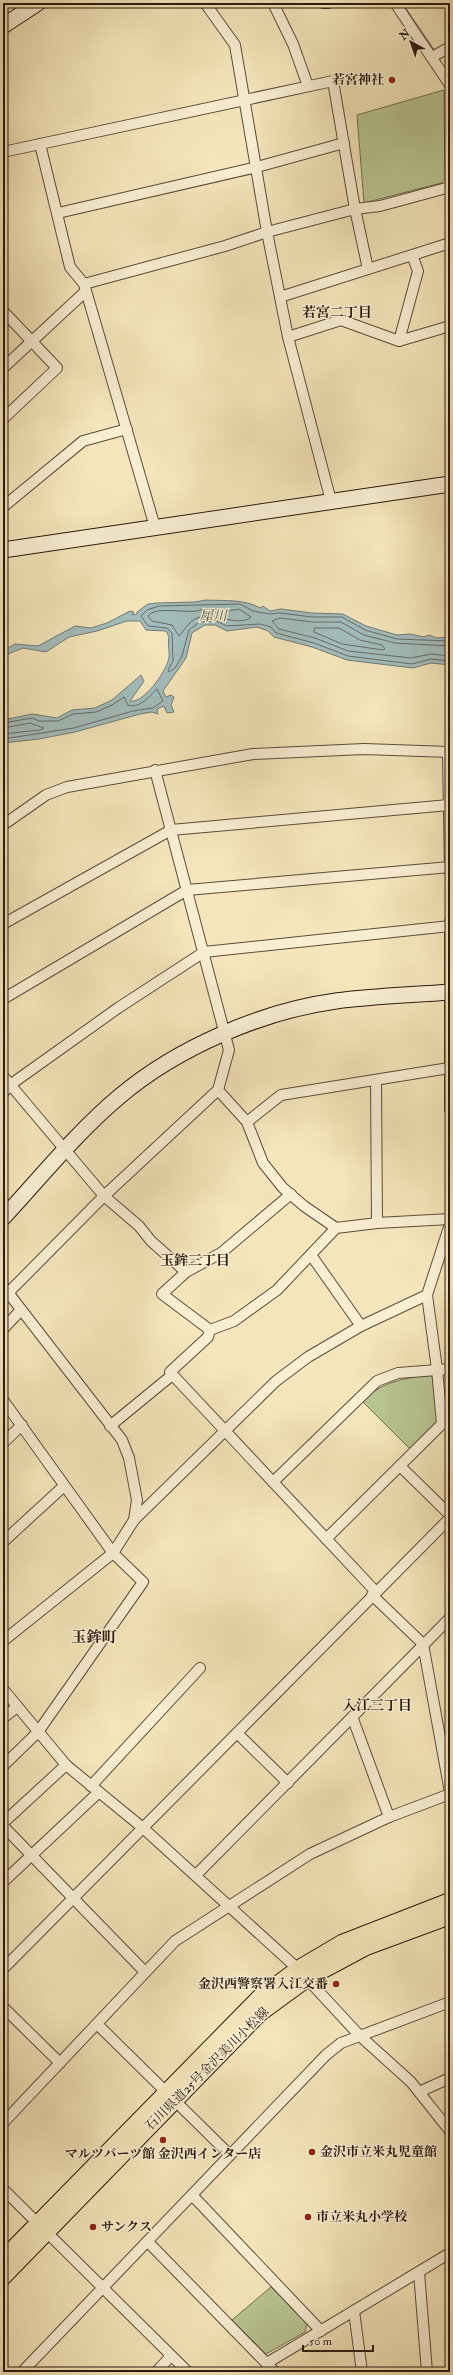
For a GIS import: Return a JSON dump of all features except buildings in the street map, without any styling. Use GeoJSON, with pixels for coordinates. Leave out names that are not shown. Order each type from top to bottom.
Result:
{"type":"FeatureCollection","features":[{"type":"Feature","properties":{"kind":"main road","name":"石川県道25号金沢美川小松線"},"geometry":{"type":"LineString","coordinates":[[303,1973],[342,1943],[450,1901]]}},
{"type":"Feature","properties":{"kind":"main road","name":"石川県道25号金沢美川小松線"},"geometry":{"type":"LineString","coordinates":[[3,2258],[42,2227],[171,2097],[259,1998],[303,1973],[366,1946],[450,1916]]}},
{"type":"Feature","properties":{"kind":"main road","name":"石川県道25号金沢美川小松線"},"geometry":{"type":"LineString","coordinates":[[3,2277],[42,2227]]}},
{"type":"Feature","properties":{"kind":"street"},"geometry":{"type":"LineString","coordinates":[[3,26],[38,3]]}},
{"type":"Feature","properties":{"kind":"street"},"geometry":{"type":"LineString","coordinates":[[205,3],[236,45],[244,100],[258,167],[267,232],[288,337],[330,496]]}},
{"type":"Feature","properties":{"kind":"street"},"geometry":{"type":"LineString","coordinates":[[273,3],[293,44],[308,86]]}},
{"type":"Feature","properties":{"kind":"street"},"geometry":{"type":"LineString","coordinates":[[323,3],[329,3]]}},
{"type":"Feature","properties":{"kind":"street"},"geometry":{"type":"LineString","coordinates":[[395,3],[450,85]]}},
{"type":"Feature","properties":{"kind":"street"},"geometry":{"type":"LineString","coordinates":[[432,57],[450,46]]}},
{"type":"Feature","properties":{"kind":"street"},"geometry":{"type":"LineString","coordinates":[[3,152],[332,81],[355,209],[368,269]]}},
{"type":"Feature","properties":{"kind":"street"},"geometry":{"type":"LineString","coordinates":[[58,213],[258,167],[344,143]]}},
{"type":"Feature","properties":{"kind":"street"},"geometry":{"type":"LineString","coordinates":[[40,144],[70,266],[85,287],[153,522]]}},
{"type":"Feature","properties":{"kind":"street"},"geometry":{"type":"LineString","coordinates":[[3,368],[85,287],[225,246],[267,232],[355,209],[380,206],[450,187]]}},
{"type":"Feature","properties":{"kind":"street"},"geometry":{"type":"LineString","coordinates":[[280,297],[450,243]]}},
{"type":"Feature","properties":{"kind":"street"},"geometry":{"type":"LineString","coordinates":[[399,340],[418,271],[412,255]]}},
{"type":"Feature","properties":{"kind":"street"},"geometry":{"type":"LineString","coordinates":[[3,311],[57,368],[3,419]]}},
{"type":"Feature","properties":{"kind":"street"},"geometry":{"type":"LineString","coordinates":[[288,337],[341,320],[399,340],[450,326]]}},
{"type":"Feature","properties":{"kind":"street"},"geometry":{"type":"LineString","coordinates":[[3,507],[83,441],[126,429]]}},
{"type":"Feature","properties":{"kind":"street"},"geometry":{"type":"LineString","coordinates":[[3,540],[153,522],[330,496],[450,473]]}},
{"type":"Feature","properties":{"kind":"street"},"geometry":{"type":"LineString","coordinates":[[330,496],[450,484]]}},
{"type":"Feature","properties":{"kind":"street"},"geometry":{"type":"LineString","coordinates":[[3,550],[153,522]]}},
{"type":"Feature","properties":{"kind":"street"},"geometry":{"type":"LineString","coordinates":[[3,825],[46,795],[67,787],[155,770],[253,754],[364,749],[449,752],[450,873]]}},
{"type":"Feature","properties":{"kind":"street"},"geometry":{"type":"LineString","coordinates":[[134,1520],[137,1500],[129,1458],[122,1440],[5,1289],[218,1090],[229,1050],[155,770]]}},
{"type":"Feature","properties":{"kind":"street"},"geometry":{"type":"LineString","coordinates":[[3,924],[171,830],[449,805]]}},
{"type":"Feature","properties":{"kind":"street"},"geometry":{"type":"LineString","coordinates":[[3,999],[187,890],[450,867]]}},
{"type":"Feature","properties":{"kind":"street"},"geometry":{"type":"LineString","coordinates":[[450,921],[450,1110]]}},
{"type":"Feature","properties":{"kind":"street"},"geometry":{"type":"LineString","coordinates":[[3,1093],[10,1085],[118,1008],[204,952],[450,926]]}},
{"type":"Feature","properties":{"kind":"street"},"geometry":{"type":"LineString","coordinates":[[3,1218],[65,1150],[119,1096],[157,1068],[225,1033],[269,1015],[335,1001],[450,992]]}},
{"type":"Feature","properties":{"kind":"street"},"geometry":{"type":"LineString","coordinates":[[247,1122],[282,1095],[449,1068]]}},
{"type":"Feature","properties":{"kind":"street"},"geometry":{"type":"LineString","coordinates":[[3,1076],[104,1196],[139,1226],[151,1241],[186,1272]]}},
{"type":"Feature","properties":{"kind":"street"},"geometry":{"type":"LineString","coordinates":[[376,1080],[377,1223]]}},
{"type":"Feature","properties":{"kind":"street"},"geometry":{"type":"LineString","coordinates":[[218,1090],[247,1122],[263,1163],[291,1194],[336,1228]]}},
{"type":"Feature","properties":{"kind":"street"},"geometry":{"type":"LineString","coordinates":[[210,1330],[162,1294],[186,1272],[221,1253],[291,1194]]}},
{"type":"Feature","properties":{"kind":"street"},"geometry":{"type":"LineString","coordinates":[[210,1330],[234,1321],[277,1290],[336,1228],[377,1223],[450,1219]]}},
{"type":"Feature","properties":{"kind":"street"},"geometry":{"type":"LineString","coordinates":[[326,1538],[442,1424],[437,1369],[427,1295],[450,1224]]}},
{"type":"Feature","properties":{"kind":"street"},"geometry":{"type":"LineString","coordinates":[[310,1255],[361,1326]]}},
{"type":"Feature","properties":{"kind":"street"},"geometry":{"type":"LineString","coordinates":[[3,1641],[113,1553],[134,1520],[226,1432],[276,1381],[294,1366],[361,1326],[427,1295]]}},
{"type":"Feature","properties":{"kind":"street"},"geometry":{"type":"LineString","coordinates":[[3,1329],[21,1310]]}},
{"type":"Feature","properties":{"kind":"street"},"geometry":{"type":"LineString","coordinates":[[110,1426],[171,1376],[170,1372],[208,1337],[210,1330]]}},
{"type":"Feature","properties":{"kind":"street"},"geometry":{"type":"LineString","coordinates":[[273,1482],[377,1381],[398,1374],[437,1369],[450,1369]]}},
{"type":"Feature","properties":{"kind":"street"},"geometry":{"type":"LineString","coordinates":[[3,2123],[175,1941],[310,1854],[389,1817],[450,1793],[423,1644],[374,1594],[326,1538],[171,1376]]}},
{"type":"Feature","properties":{"kind":"street"},"geometry":{"type":"LineString","coordinates":[[3,1400],[113,1553],[142,1582],[38,1732],[3,1766]]}},
{"type":"Feature","properties":{"kind":"street"},"geometry":{"type":"LineString","coordinates":[[3,1443],[22,1425]]}},
{"type":"Feature","properties":{"kind":"street"},"geometry":{"type":"LineString","coordinates":[[400,1466],[450,1515]]}},
{"type":"Feature","properties":{"kind":"street"},"geometry":{"type":"LineString","coordinates":[[3,1542],[64,1486]]}},
{"type":"Feature","properties":{"kind":"street"},"geometry":{"type":"LineString","coordinates":[[3,1969],[450,1518]]}},
{"type":"Feature","properties":{"kind":"street"},"geometry":{"type":"LineString","coordinates":[[196,1875],[352,1719],[423,1644],[450,1618]]}},
{"type":"Feature","properties":{"kind":"street"},"geometry":{"type":"LineString","coordinates":[[3,1882],[32,1855],[95,1789],[200,1668]]}},
{"type":"Feature","properties":{"kind":"street"},"geometry":{"type":"LineString","coordinates":[[3,1690],[66,1765],[143,1828],[303,1973],[360,2035],[411,2082],[450,2131]]}},
{"type":"Feature","properties":{"kind":"street"},"geometry":{"type":"LineString","coordinates":[[3,1718],[17,1707]]}},
{"type":"Feature","properties":{"kind":"street"},"geometry":{"type":"LineString","coordinates":[[352,1719],[389,1817]]}},
{"type":"Feature","properties":{"kind":"street"},"geometry":{"type":"LineString","coordinates":[[237,1733],[288,1783]]}},
{"type":"Feature","properties":{"kind":"street"},"geometry":{"type":"LineString","coordinates":[[66,1765],[3,1824],[145,1972]]}},
{"type":"Feature","properties":{"kind":"street"},"geometry":{"type":"LineString","coordinates":[[22,2372],[326,2055],[341,2042],[450,2002]]}},
{"type":"Feature","properties":{"kind":"street"},"geometry":{"type":"LineString","coordinates":[[3,2007],[60,2063]]}},
{"type":"Feature","properties":{"kind":"street"},"geometry":{"type":"LineString","coordinates":[[97,2024],[230,2155]]}},
{"type":"Feature","properties":{"kind":"street"},"geometry":{"type":"LineString","coordinates":[[419,2092],[450,2078]]}},
{"type":"Feature","properties":{"kind":"street"},"geometry":{"type":"LineString","coordinates":[[3,2189],[188,2372]]}},
{"type":"Feature","properties":{"kind":"street"},"geometry":{"type":"LineString","coordinates":[[192,2195],[321,2330]]}},
{"type":"Feature","properties":{"kind":"street"},"geometry":{"type":"LineString","coordinates":[[148,2242],[275,2372]]}},
{"type":"Feature","properties":{"kind":"street"},"geometry":{"type":"LineString","coordinates":[[267,2363],[450,2253]]}},
{"type":"Feature","properties":{"kind":"street"},"geometry":{"type":"LineString","coordinates":[[419,2272],[427,2372]]}},
{"type":"Feature","properties":{"kind":"street"},"geometry":{"type":"LineString","coordinates":[[354,2311],[362,2372]]}},
{"type":"Feature","properties":{"kind":"street"},"geometry":{"type":"LineString","coordinates":[[156,2372],[171,2356]]}},
{"type":"Feature","properties":{"kind":"green space"},"geometry":{"type":"Polygon","coordinates":[[[444,90],[445,179],[441,183],[364,203],[357,115],[444,90]]]}},
{"type":"Feature","properties":{"kind":"green space"},"geometry":{"type":"Polygon","coordinates":[[[430,1375],[433,1378],[438,1420],[410,1449],[362,1401],[378,1389],[393,1382],[430,1375]]]}},
{"type":"Feature","properties":{"kind":"green space"},"geometry":{"type":"Polygon","coordinates":[[[271,2287],[307,2324],[305,2332],[266,2354],[232,2320],[271,2287]]]}},
{"type":"Feature","properties":{"kind":"water","name":"犀川"},"geometry":{"type":"Polygon","coordinates":[[[206,600],[248,603],[260,608],[263,606],[270,611],[281,609],[312,613],[343,614],[366,626],[397,635],[410,634],[424,637],[429,635],[437,638],[450,637],[450,665],[431,663],[413,668],[347,660],[312,647],[274,637],[268,631],[257,627],[227,631],[215,625],[205,625],[192,633],[186,658],[163,691],[166,697],[171,695],[174,697],[171,705],[174,712],[167,713],[164,706],[157,709],[158,714],[152,712],[140,714],[75,732],[39,739],[3,743],[3,720],[32,714],[57,718],[72,710],[95,708],[112,700],[141,675],[144,681],[130,701],[135,701],[141,698],[153,687],[163,673],[169,658],[169,637],[166,631],[146,630],[140,621],[127,621],[97,631],[69,637],[46,652],[23,648],[3,656],[3,651],[15,644],[38,646],[75,626],[91,628],[107,623],[130,611],[134,612],[132,615],[137,614],[137,612],[148,604],[195,602],[206,600]]]}},
{"type":"Feature","properties":{"kind":"waterway"},"geometry":{"type":"LineString","coordinates":[[401,3],[433,50]]}},
{"type":"Feature","properties":{"kind":"place","name":"若宮神社"},"geometry":{"type":"Point","coordinates":[392,80]}},
{"type":"Feature","properties":{"kind":"place","name":"金沢西警察署入江交番"},"geometry":{"type":"Point","coordinates":[336,1984]}},
{"type":"Feature","properties":{"kind":"place","name":"マルツパーツ館 金沢西インター店"},"geometry":{"type":"Point","coordinates":[163,2140]}},
{"type":"Feature","properties":{"kind":"place","name":"金沢市立米丸児童館"},"geometry":{"type":"Point","coordinates":[312,2152]}},
{"type":"Feature","properties":{"kind":"place","name":"市立米丸小学校"},"geometry":{"type":"Point","coordinates":[308,2217]}},
{"type":"Feature","properties":{"kind":"place","name":"サンクス"},"geometry":{"type":"Point","coordinates":[93,2227]}},
{"type":"Feature","properties":{"kind":"district","name":"若宮二丁目"},"geometry":{"type":"Point","coordinates":[337,312]}},
{"type":"Feature","properties":{"kind":"district","name":"玉鉾三丁目"},"geometry":{"type":"Point","coordinates":[195,1260]}},
{"type":"Feature","properties":{"kind":"district","name":"玉鉾町"},"geometry":{"type":"Point","coordinates":[94,1637]}},
{"type":"Feature","properties":{"kind":"district","name":"入江三丁目"},"geometry":{"type":"Point","coordinates":[377,1705]}}]}
